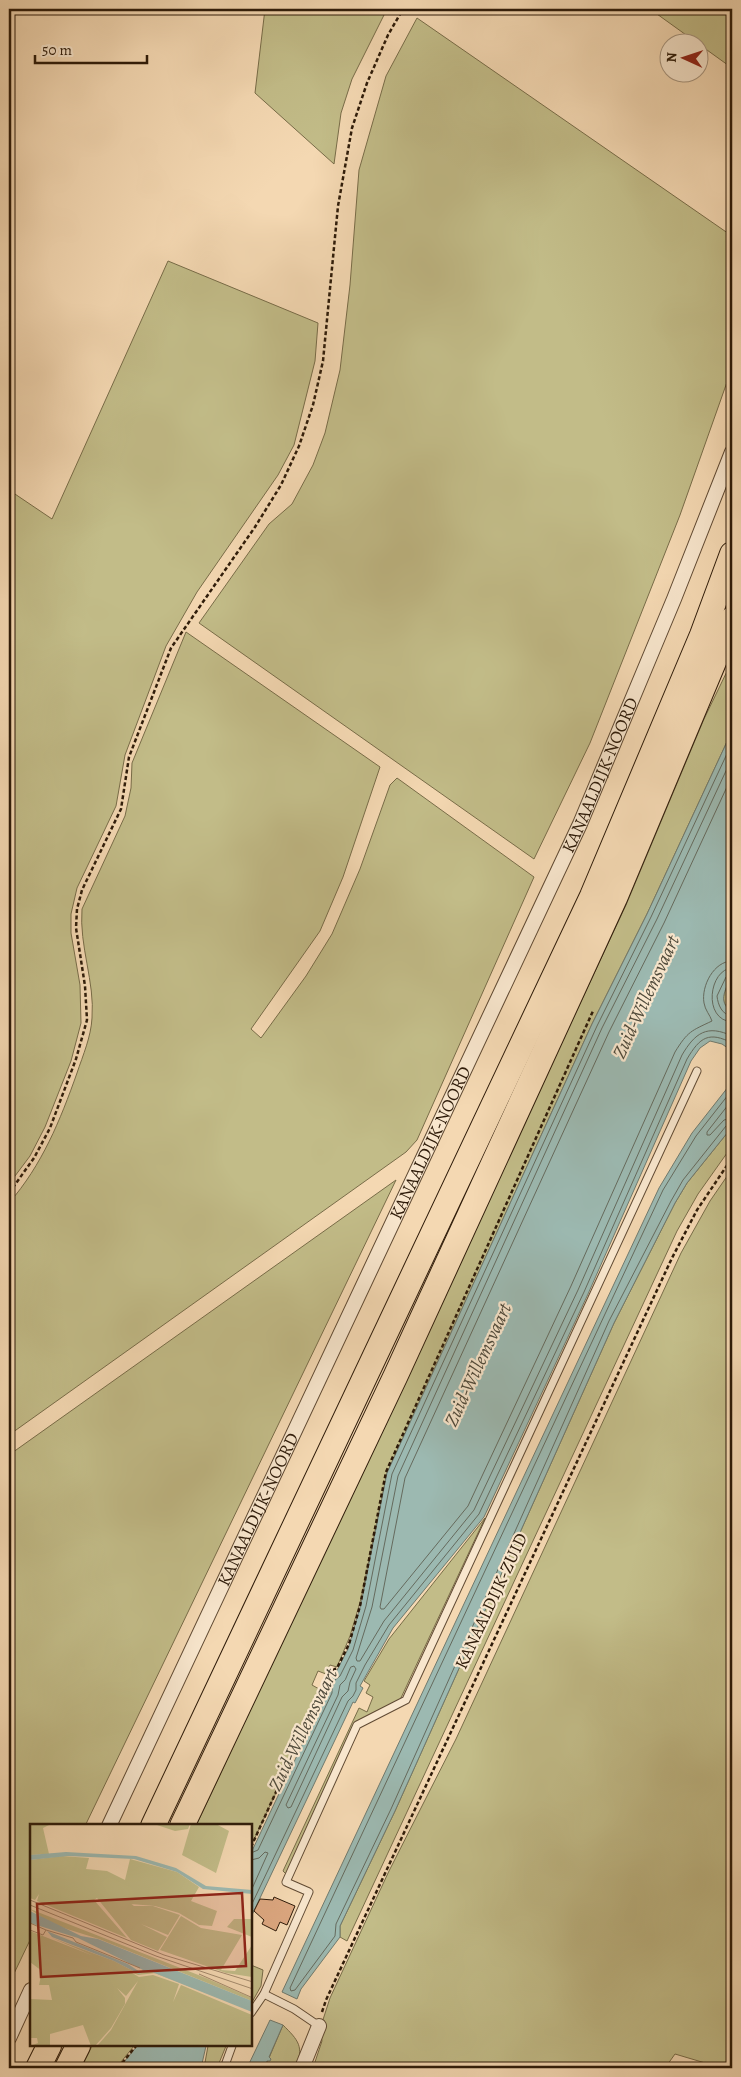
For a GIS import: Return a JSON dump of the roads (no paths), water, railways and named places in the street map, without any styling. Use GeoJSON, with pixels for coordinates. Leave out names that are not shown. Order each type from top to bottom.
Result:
{"type":"FeatureCollection","features":[{"type":"Feature","properties":{"kind":"highway"},"geometry":{"type":"LineString","coordinates":[[154,1824],[592,896],[702,635],[732,554]]}},
{"type":"Feature","properties":{"kind":"highway"},"geometry":{"type":"LineString","coordinates":[[183,1824],[396,1376],[615,898],[732,619]]}},
{"type":"Feature","properties":{"kind":"highway"},"geometry":{"type":"LineString","coordinates":[[38,2068],[48,2047]]}},
{"type":"Feature","properties":{"kind":"highway"},"geometry":{"type":"LineString","coordinates":[[67,2068],[78,2047]]}},
{"type":"Feature","properties":{"kind":"street","name":"KANAALDIJK-NOORD"},"geometry":{"type":"LineString","coordinates":[[110,1824],[576,833],[674,599],[732,452]]}},
{"type":"Feature","properties":{"kind":"street"},"geometry":{"type":"LineString","coordinates":[[9,2038],[30,1992]]}},
{"type":"Feature","properties":{"kind":"street"},"geometry":{"type":"LineString","coordinates":[[302,2068],[319,2026]]}},
{"type":"Feature","properties":{"kind":"lane"},"geometry":{"type":"LineString","coordinates":[[252,2012],[264,1994],[309,1892],[286,1882],[357,1725],[406,1700],[697,1071]]}},
{"type":"Feature","properties":{"kind":"lane"},"geometry":{"type":"LineString","coordinates":[[264,1994],[294,2009],[319,2026]]}},
{"type":"Feature","properties":{"kind":"lane"},"geometry":{"type":"LineString","coordinates":[[224,2068],[232,2047]]}},
{"type":"Feature","properties":{"kind":"water","name":"Zuid-Willemsvaart"},"geometry":{"type":"Polygon","coordinates":[[[732,731],[732,974],[724,994],[724,999],[727,1008],[732,1012],[732,1051],[722,1044],[710,1041],[700,1048],[691,1061],[588,1294],[484,1517],[393,1628],[360,1686],[363,1688],[355,1703],[353,1702],[252,1915],[252,1851],[328,1690],[325,1689],[332,1673],[335,1674],[348,1649],[361,1604],[387,1473],[592,1024],[647,914],[732,731]]]}},
{"type":"Feature","properties":{"kind":"water"},"geometry":{"type":"Polygon","coordinates":[[[732,1082],[732,1127],[687,1183],[614,1323],[395,1811],[340,1926],[340,1937],[301,1989],[297,1999],[282,1992],[659,1188],[692,1133],[732,1082]]]}},
{"type":"Feature","properties":{"kind":"water"},"geometry":{"type":"Polygon","coordinates":[[[270,2020],[283,2025],[269,2057],[271,2059],[267,2061],[264,2068],[247,2068],[270,2020]]]}},
{"type":"Feature","properties":{"kind":"water"},"geometry":{"type":"Polygon","coordinates":[[[136,2047],[206,2047],[201,2068],[119,2068],[136,2047]]]}}]}
